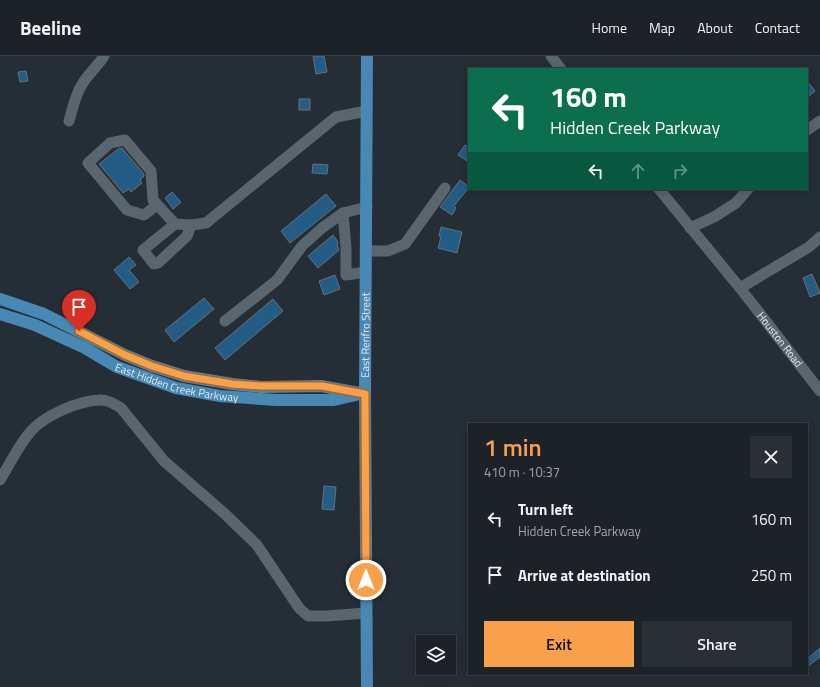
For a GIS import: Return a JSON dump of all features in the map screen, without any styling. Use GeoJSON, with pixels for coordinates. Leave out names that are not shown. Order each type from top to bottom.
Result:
{"type":"FeatureCollection","features":[{"type":"Feature","properties":{"kind":"main road","name":"East Renfro Street"},"geometry":{"type":"LineString","coordinates":[[367,56],[365,394],[367,687]]}},
{"type":"Feature","properties":{"kind":"main road"},"geometry":{"type":"LineString","coordinates":[[0,300],[44,314],[125,355],[152,366],[184,376],[232,384],[261,386],[322,386],[365,394]]}},
{"type":"Feature","properties":{"kind":"main road","name":"East Hidden Creek Parkway"},"geometry":{"type":"LineString","coordinates":[[0,314],[35,325],[85,348],[117,367],[176,388],[220,396],[276,400],[334,400],[365,394]]}},
{"type":"Feature","properties":{"kind":"street"},"geometry":{"type":"LineString","coordinates":[[69,121],[76,96],[83,83],[100,64],[104,56]]}},
{"type":"Feature","properties":{"kind":"street"},"geometry":{"type":"LineString","coordinates":[[551,56],[560,68]]}},
{"type":"Feature","properties":{"kind":"street"},"geometry":{"type":"LineString","coordinates":[[191,225],[188,236],[158,263],[154,264],[143,250],[175,224],[191,225],[206,223],[336,117],[367,111]]}},
{"type":"Feature","properties":{"kind":"street"},"geometry":{"type":"LineString","coordinates":[[808,129],[820,121]]}},
{"type":"Feature","properties":{"kind":"street"},"geometry":{"type":"LineString","coordinates":[[157,205],[144,215],[127,210],[88,163],[110,143],[125,140],[151,171],[153,200],[175,224]]}},
{"type":"Feature","properties":{"kind":"street"},"geometry":{"type":"LineString","coordinates":[[366,251],[388,251],[405,244],[445,188]]}},
{"type":"Feature","properties":{"kind":"street","name":"Houston Road"},"geometry":{"type":"LineString","coordinates":[[660,190],[740,288],[820,390]]}},
{"type":"Feature","properties":{"kind":"street"},"geometry":{"type":"LineString","coordinates":[[690,228],[714,217],[736,202],[747,190]]}},
{"type":"Feature","properties":{"kind":"street"},"geometry":{"type":"LineString","coordinates":[[225,321],[277,280],[302,246],[322,228],[342,213],[367,207]]}},
{"type":"Feature","properties":{"kind":"street"},"geometry":{"type":"LineString","coordinates":[[342,213],[346,248],[346,275],[366,272]]}},
{"type":"Feature","properties":{"kind":"street"},"geometry":{"type":"LineString","coordinates":[[740,288],[809,247],[820,237]]}},
{"type":"Feature","properties":{"kind":"street"},"geometry":{"type":"LineString","coordinates":[[0,480],[22,442],[32,430],[42,422],[56,413],[88,402],[100,400],[113,403],[121,408],[164,461],[225,514],[257,545],[299,608],[308,616],[366,613]]}},
{"type":"Feature","properties":{"kind":"building"},"geometry":{"type":"Polygon","coordinates":[[[313,56],[324,56],[327,72],[316,74],[313,56]]]}},
{"type":"Feature","properties":{"kind":"building"},"geometry":{"type":"Polygon","coordinates":[[[26,71],[28,81],[20,82],[18,72],[26,71]]]}},
{"type":"Feature","properties":{"kind":"building"},"geometry":{"type":"Polygon","coordinates":[[[808,82],[815,91],[808,97],[808,82]]]}},
{"type":"Feature","properties":{"kind":"building"},"geometry":{"type":"Polygon","coordinates":[[[299,99],[310,99],[310,110],[299,110],[299,99]]]}},
{"type":"Feature","properties":{"kind":"building"},"geometry":{"type":"Polygon","coordinates":[[[465,145],[468,147],[468,161],[458,155],[465,145]]]}},
{"type":"Feature","properties":{"kind":"building"},"geometry":{"type":"Polygon","coordinates":[[[122,148],[144,174],[140,180],[142,183],[131,192],[129,189],[123,193],[99,164],[118,149],[122,148]]]}},
{"type":"Feature","properties":{"kind":"building"},"geometry":{"type":"Polygon","coordinates":[[[313,164],[328,165],[327,174],[312,173],[313,164]]]}},
{"type":"Feature","properties":{"kind":"building"},"geometry":{"type":"Polygon","coordinates":[[[460,180],[468,186],[454,206],[456,208],[452,215],[440,207],[460,180]]]}},
{"type":"Feature","properties":{"kind":"building"},"geometry":{"type":"Polygon","coordinates":[[[172,192],[181,202],[173,209],[165,198],[172,192]]]}},
{"type":"Feature","properties":{"kind":"building"},"geometry":{"type":"Polygon","coordinates":[[[326,194],[336,206],[290,243],[281,231],[326,194]]]}},
{"type":"Feature","properties":{"kind":"building"},"geometry":{"type":"Polygon","coordinates":[[[441,227],[462,232],[457,253],[438,248],[441,237],[439,236],[441,227]]]}},
{"type":"Feature","properties":{"kind":"building"},"geometry":{"type":"Polygon","coordinates":[[[333,235],[338,242],[337,245],[339,250],[318,268],[308,256],[333,235]]]}},
{"type":"Feature","properties":{"kind":"building"},"geometry":{"type":"Polygon","coordinates":[[[129,257],[136,265],[129,270],[139,282],[130,289],[114,270],[129,257]]]}},
{"type":"Feature","properties":{"kind":"building"},"geometry":{"type":"Polygon","coordinates":[[[812,274],[820,293],[810,297],[803,278],[812,274]]]}},
{"type":"Feature","properties":{"kind":"building"},"geometry":{"type":"Polygon","coordinates":[[[335,275],[340,289],[324,295],[319,281],[335,275]]]}},
{"type":"Feature","properties":{"kind":"building"},"geometry":{"type":"Polygon","coordinates":[[[204,298],[214,309],[174,342],[165,330],[204,298]]]}},
{"type":"Feature","properties":{"kind":"building"},"geometry":{"type":"Polygon","coordinates":[[[273,299],[283,311],[225,360],[215,348],[273,299]]]}},
{"type":"Feature","properties":{"kind":"building"},"geometry":{"type":"Polygon","coordinates":[[[324,486],[336,487],[334,510],[322,509],[324,486]]]}},
{"type":"Feature","properties":{"kind":"building"},"geometry":{"type":"Polygon","coordinates":[[[820,648],[820,657],[808,666],[808,658],[820,648]]]}},
{"type":"Feature","properties":{"kind":"route"},"geometry":{"type":"LineString","coordinates":[[79,331],[125,355],[152,366],[184,376],[232,384],[261,386],[322,386],[365,394],[366,580]]}}]}
